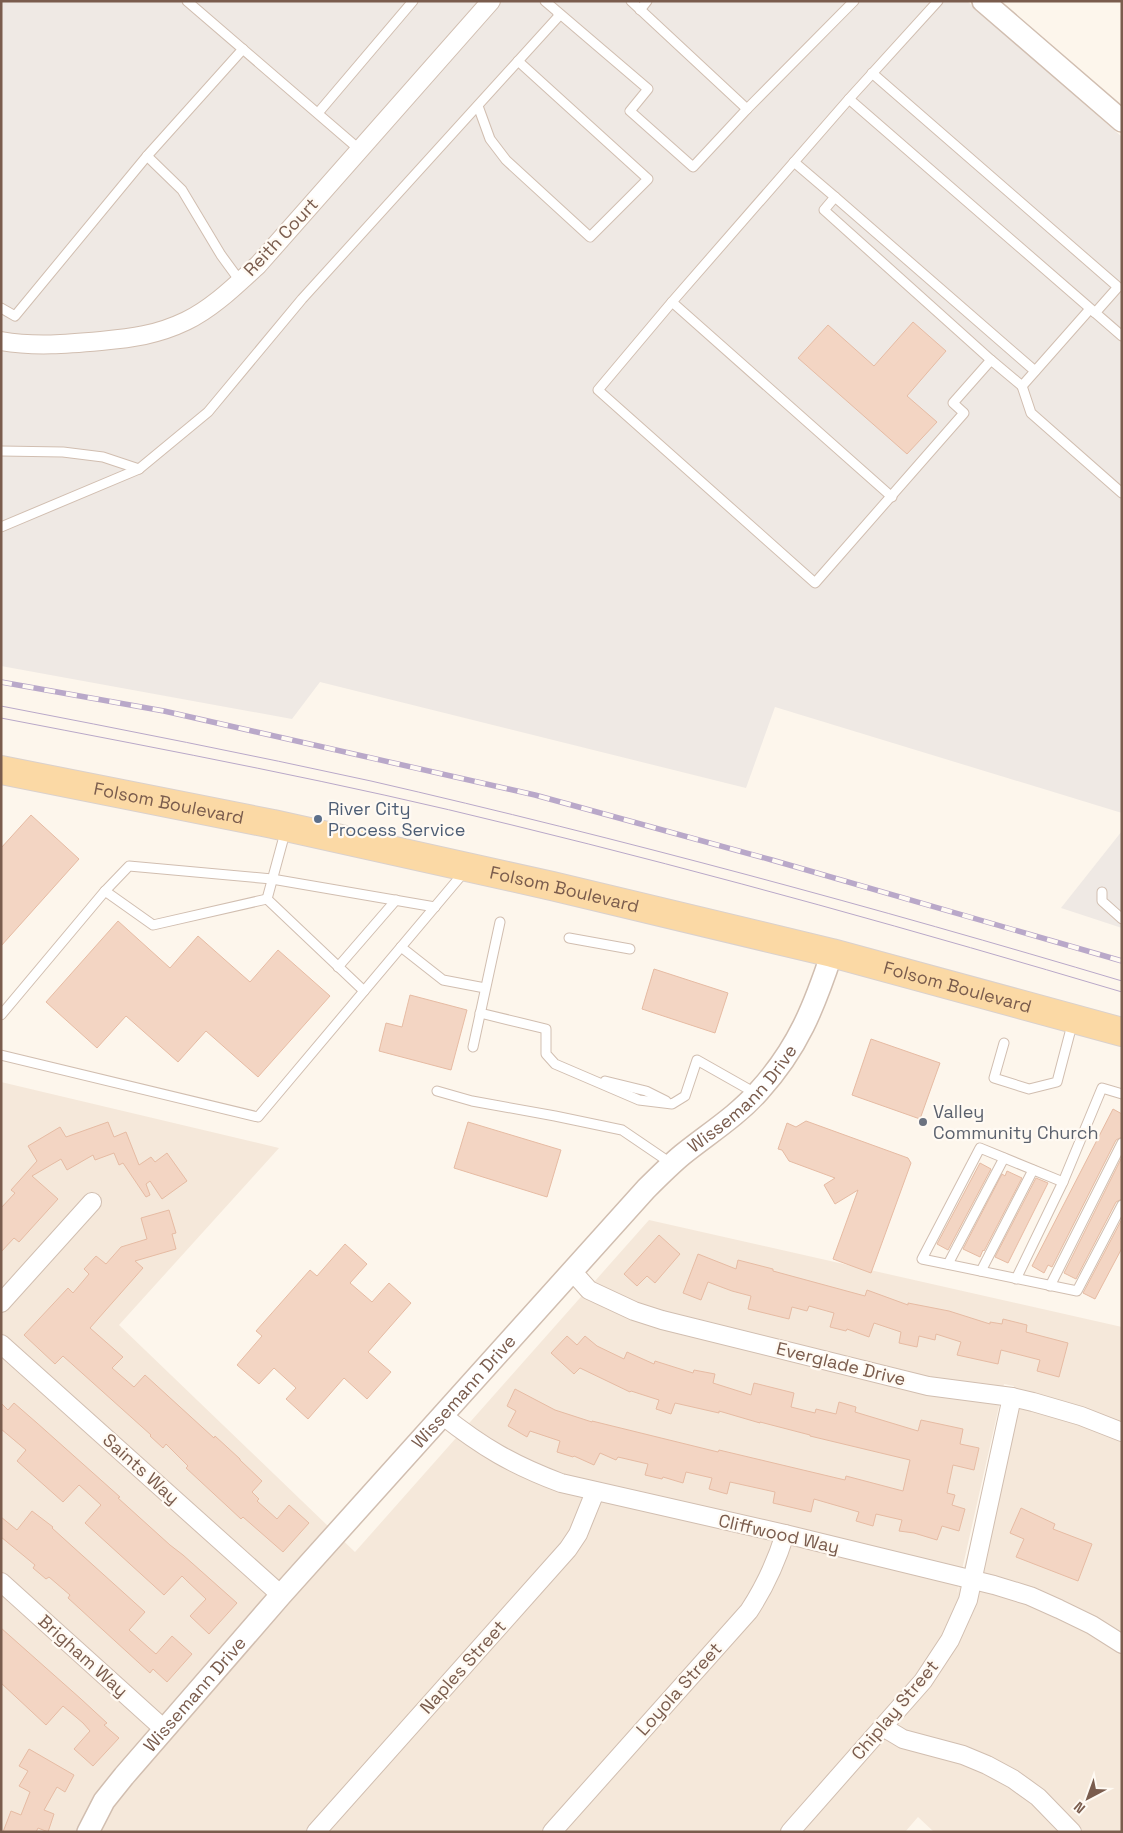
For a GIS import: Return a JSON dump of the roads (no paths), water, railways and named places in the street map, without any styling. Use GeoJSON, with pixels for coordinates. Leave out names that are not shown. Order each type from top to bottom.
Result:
{"type":"FeatureCollection","features":[{"type":"Feature","properties":{"kind":"main road","name":"Folsom Boulevard"},"geometry":{"type":"LineString","coordinates":[[1,771],[287,827],[469,867],[832,953],[1122,1032]]}},
{"type":"Feature","properties":{"kind":"street","name":"Reith Court"},"geometry":{"type":"LineString","coordinates":[[1,341],[44,345],[138,337],[161,331],[187,320],[215,302],[258,265],[491,1]]}},
{"type":"Feature","properties":{"kind":"street"},"geometry":{"type":"LineString","coordinates":[[983,1],[1122,121]]}},
{"type":"Feature","properties":{"kind":"street","name":"Wissemann Drive"},"geometry":{"type":"LineString","coordinates":[[88,1832],[104,1801],[124,1776],[281,1595],[646,1189],[673,1164],[742,1108],[781,1066],[799,1038],[810,1016],[832,953]]}},
{"type":"Feature","properties":{"kind":"street"},"geometry":{"type":"LineString","coordinates":[[1,1303],[92,1202]]}},
{"type":"Feature","properties":{"kind":"street","name":"Everglade Drive"},"geometry":{"type":"LineString","coordinates":[[572,1271],[589,1290],[634,1311],[662,1320],[928,1386],[1012,1397],[1081,1416],[1122,1432]]}},
{"type":"Feature","properties":{"kind":"street","name":"Saints Way"},"geometry":{"type":"LineString","coordinates":[[1,1344],[281,1595]]}},
{"type":"Feature","properties":{"kind":"street","name":"Chiplay Street"},"geometry":{"type":"LineString","coordinates":[[790,1832],[923,1681],[950,1640],[965,1606],[972,1580],[1012,1397]]}},
{"type":"Feature","properties":{"kind":"street","name":"Cliffwood Way"},"geometry":{"type":"LineString","coordinates":[[442,1415],[488,1449],[521,1467],[561,1484],[785,1534],[1030,1596],[1092,1625],[1122,1644]]}},
{"type":"Feature","properties":{"kind":"street","name":"Naples Street"},"geometry":{"type":"LineString","coordinates":[[316,1832],[568,1549],[578,1534],[595,1492]]}},
{"type":"Feature","properties":{"kind":"street","name":"Loyola Street"},"geometry":{"type":"LineString","coordinates":[[552,1832],[749,1611],[765,1586],[776,1563],[785,1534]]}},
{"type":"Feature","properties":{"kind":"street","name":"Brigham Way"},"geometry":{"type":"LineString","coordinates":[[1,1582],[164,1730]]}},
{"type":"Feature","properties":{"kind":"street"},"geometry":{"type":"LineString","coordinates":[[883,1727],[903,1740],[963,1755],[1013,1779],[1038,1797],[1072,1832]]}},
{"type":"Feature","properties":{"kind":"lane"},"geometry":{"type":"LineString","coordinates":[[186,1],[360,150]]}},
{"type":"Feature","properties":{"kind":"lane"},"geometry":{"type":"LineString","coordinates":[[318,113],[413,1]]}},
{"type":"Feature","properties":{"kind":"lane"},"geometry":{"type":"LineString","coordinates":[[545,1],[648,89],[630,111],[693,167],[747,109],[854,1]]}},
{"type":"Feature","properties":{"kind":"lane"},"geometry":{"type":"LineString","coordinates":[[631,1],[747,109]]}},
{"type":"Feature","properties":{"kind":"lane"},"geometry":{"type":"LineString","coordinates":[[640,10],[647,1]]}},
{"type":"Feature","properties":{"kind":"lane"},"geometry":{"type":"LineString","coordinates":[[938,1],[872,72],[598,390],[815,583],[964,413],[953,403],[991,360]]}},
{"type":"Feature","properties":{"kind":"lane"},"geometry":{"type":"LineString","coordinates":[[1,527],[139,469],[208,412],[302,299],[558,18],[558,13]]}},
{"type":"Feature","properties":{"kind":"lane"},"geometry":{"type":"LineString","coordinates":[[1,308],[15,316],[147,156],[243,50]]}},
{"type":"Feature","properties":{"kind":"lane"},"geometry":{"type":"LineString","coordinates":[[478,106],[490,140],[506,160],[590,237],[648,179],[518,61]]}},
{"type":"Feature","properties":{"kind":"lane"},"geometry":{"type":"LineString","coordinates":[[872,72],[1118,287],[1092,311],[1022,386]]}},
{"type":"Feature","properties":{"kind":"lane"},"geometry":{"type":"LineString","coordinates":[[849,99],[1122,336]]}},
{"type":"Feature","properties":{"kind":"lane"},"geometry":{"type":"LineString","coordinates":[[147,156],[182,190],[221,256],[240,281]]}},
{"type":"Feature","properties":{"kind":"lane"},"geometry":{"type":"LineString","coordinates":[[794,162],[1035,371]]}},
{"type":"Feature","properties":{"kind":"lane"},"geometry":{"type":"LineString","coordinates":[[834,197],[824,210],[1022,386],[1031,413],[1122,493]]}},
{"type":"Feature","properties":{"kind":"lane"},"geometry":{"type":"LineString","coordinates":[[672,302],[892,497]]}},
{"type":"Feature","properties":{"kind":"lane"},"geometry":{"type":"LineString","coordinates":[[1,451],[63,452],[103,457],[139,469]]}},
{"type":"Feature","properties":{"kind":"lane"},"geometry":{"type":"LineString","coordinates":[[267,899],[287,827]]}},
{"type":"Feature","properties":{"kind":"lane"},"geometry":{"type":"LineString","coordinates":[[1,1015],[105,891],[129,866],[272,879],[435,907]]}},
{"type":"Feature","properties":{"kind":"lane"},"geometry":{"type":"LineString","coordinates":[[1,1055],[258,1117],[469,867]]}},
{"type":"Feature","properties":{"kind":"lane"},"geometry":{"type":"LineString","coordinates":[[105,891],[153,925],[267,899]]}},
{"type":"Feature","properties":{"kind":"lane"},"geometry":{"type":"LineString","coordinates":[[1102,892],[1102,901],[1122,919]]}},
{"type":"Feature","properties":{"kind":"lane"},"geometry":{"type":"LineString","coordinates":[[267,899],[364,992]]}},
{"type":"Feature","properties":{"kind":"lane"},"geometry":{"type":"LineString","coordinates":[[338,967],[396,900]]}},
{"type":"Feature","properties":{"kind":"lane"},"geometry":{"type":"LineString","coordinates":[[473,1047],[500,922]]}},
{"type":"Feature","properties":{"kind":"lane"},"geometry":{"type":"LineString","coordinates":[[569,938],[630,949]]}},
{"type":"Feature","properties":{"kind":"lane"},"geometry":{"type":"LineString","coordinates":[[401,947],[443,980],[486,988]]}},
{"type":"Feature","properties":{"kind":"lane"},"geometry":{"type":"LineString","coordinates":[[480,1013],[546,1029],[546,1054],[555,1064],[640,1100],[672,1104],[685,1096],[697,1060],[757,1094]]}},
{"type":"Feature","properties":{"kind":"lane"},"geometry":{"type":"LineString","coordinates":[[1004,1043],[994,1078],[1029,1089],[1057,1082],[1073,1019]]}},
{"type":"Feature","properties":{"kind":"lane"},"geometry":{"type":"LineString","coordinates":[[1016,1279],[1063,1182],[1102,1088],[1122,1094]]}},
{"type":"Feature","properties":{"kind":"lane"},"geometry":{"type":"LineString","coordinates":[[437,1091],[472,1101],[622,1130],[673,1164]]}},
{"type":"Feature","properties":{"kind":"lane"},"geometry":{"type":"LineString","coordinates":[[1050,1286],[1122,1143]]}},
{"type":"Feature","properties":{"kind":"lane"},"geometry":{"type":"LineString","coordinates":[[1063,1182],[980,1148],[922,1259],[1077,1291],[1122,1205]]}},
{"type":"Feature","properties":{"kind":"lane"},"geometry":{"type":"LineString","coordinates":[[948,1264],[1004,1158]]}},
{"type":"Feature","properties":{"kind":"lane"},"geometry":{"type":"LineString","coordinates":[[981,1271],[1033,1170]]}},
{"type":"Feature","properties":{"kind":"tram line"},"geometry":{"type":"LineString","coordinates":[[1,706],[325,771],[560,826],[842,900],[1122,981]]}},
{"type":"Feature","properties":{"kind":"tram line"},"geometry":{"type":"LineString","coordinates":[[1,718],[321,781],[512,825],[818,905],[1122,992]]}},
{"type":"Feature","properties":{"kind":"railway"},"geometry":{"type":"LineString","coordinates":[[1,682],[164,711],[535,795],[772,860],[1122,961]]}},
{"type":"Feature","properties":{"kind":"place","name":"River City Process Service"},"geometry":{"type":"Point","coordinates":[318,819]}},
{"type":"Feature","properties":{"kind":"place","name":"Valley Community Church"},"geometry":{"type":"Point","coordinates":[923,1122]}}]}
